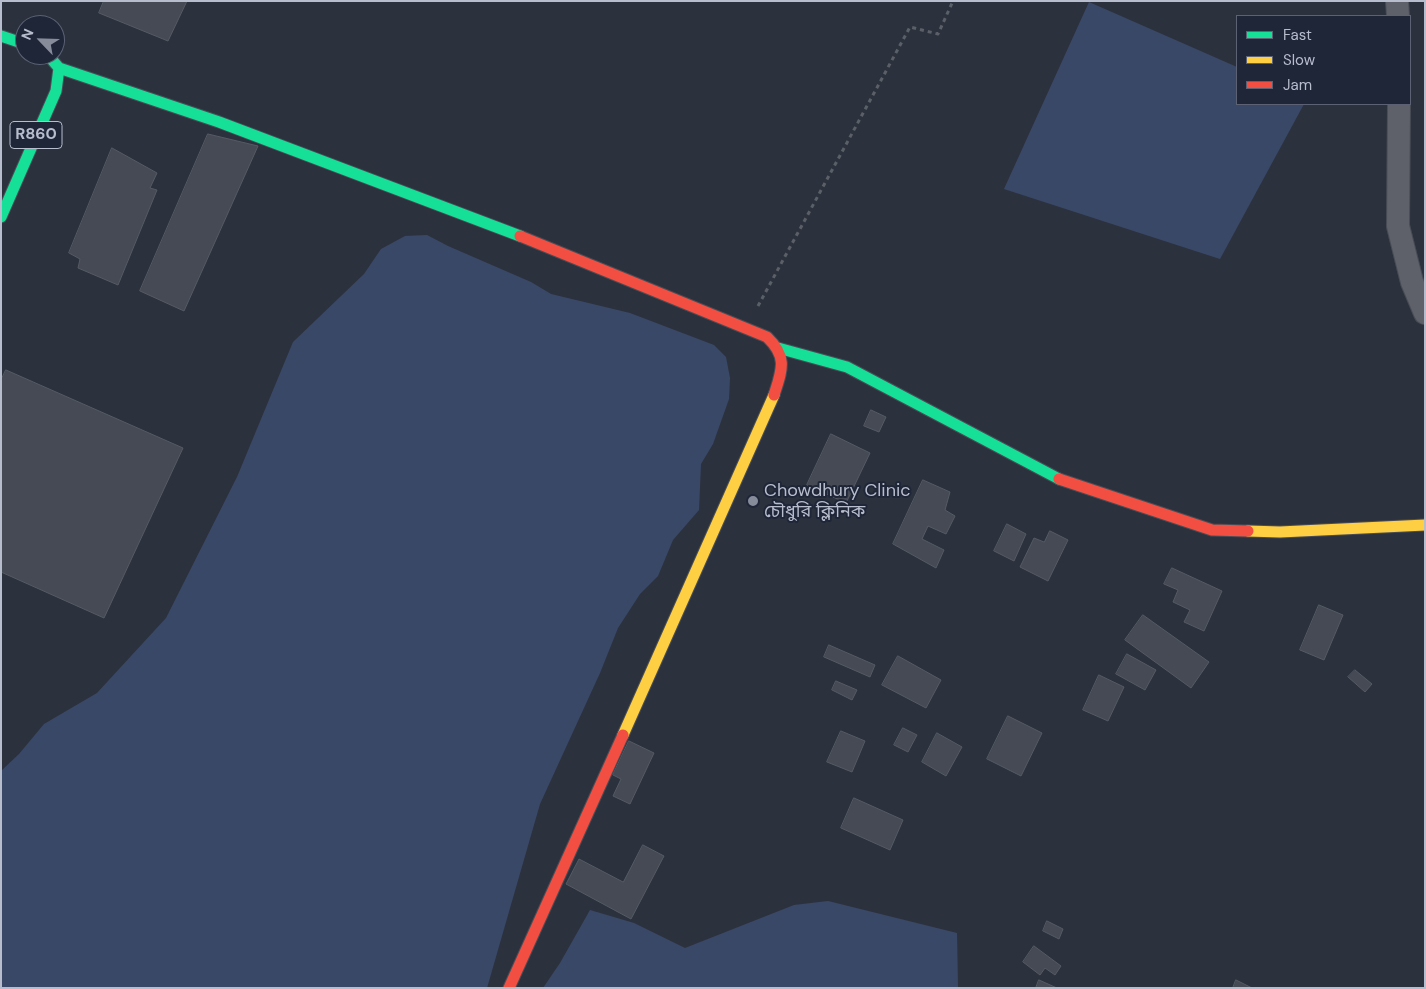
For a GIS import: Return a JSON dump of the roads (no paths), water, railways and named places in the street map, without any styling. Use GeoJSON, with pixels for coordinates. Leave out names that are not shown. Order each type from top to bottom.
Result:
{"type":"FeatureCollection","features":[{"type":"Feature","properties":{"kind":"street"},"geometry":{"type":"LineString","coordinates":[[1397,1],[1398,15]]}},
{"type":"Feature","properties":{"kind":"street"},"geometry":{"type":"LineString","coordinates":[[1,36],[15,41]]}},
{"type":"Feature","properties":{"kind":"street"},"geometry":{"type":"LineString","coordinates":[[57,65],[60,68],[219,122],[539,243],[766,337],[778,348],[847,367],[1059,479],[1212,530],[1280,532],[1425,525]]}},
{"type":"Feature","properties":{"kind":"street","name":"R860"},"geometry":{"type":"LineString","coordinates":[[1,217],[56,91],[60,68]]}},
{"type":"Feature","properties":{"kind":"street"},"geometry":{"type":"LineString","coordinates":[[1399,105],[1398,226],[1412,282],[1425,313]]}},
{"type":"Feature","properties":{"kind":"street"},"geometry":{"type":"LineString","coordinates":[[509,988],[771,405],[782,360],[778,348]]}},
{"type":"Feature","properties":{"kind":"water"},"geometry":{"type":"Polygon","coordinates":[[[1089,2],[1236,67],[1236,105],[1303,105],[1220,259],[1004,189],[1089,2]]]}},
{"type":"Feature","properties":{"kind":"water"},"geometry":{"type":"Polygon","coordinates":[[[427,235],[531,282],[551,294],[630,313],[714,345],[726,357],[730,378],[729,399],[713,444],[701,464],[699,510],[673,540],[658,576],[640,594],[618,628],[600,673],[540,804],[487,988],[1,988],[1,771],[19,754],[44,724],[97,693],[166,618],[237,477],[293,342],[364,274],[381,249],[405,236],[427,235]]]}},
{"type":"Feature","properties":{"kind":"water"},"geometry":{"type":"Polygon","coordinates":[[[828,901],[957,933],[958,988],[543,988],[560,963],[590,910],[634,923],[685,948],[794,905],[828,901]]]}},
{"type":"Feature","properties":{"kind":"place","name":"Chowdhury Clinic চৌধুরি ক্লিনিক"},"geometry":{"type":"Point","coordinates":[753,501]}}]}
